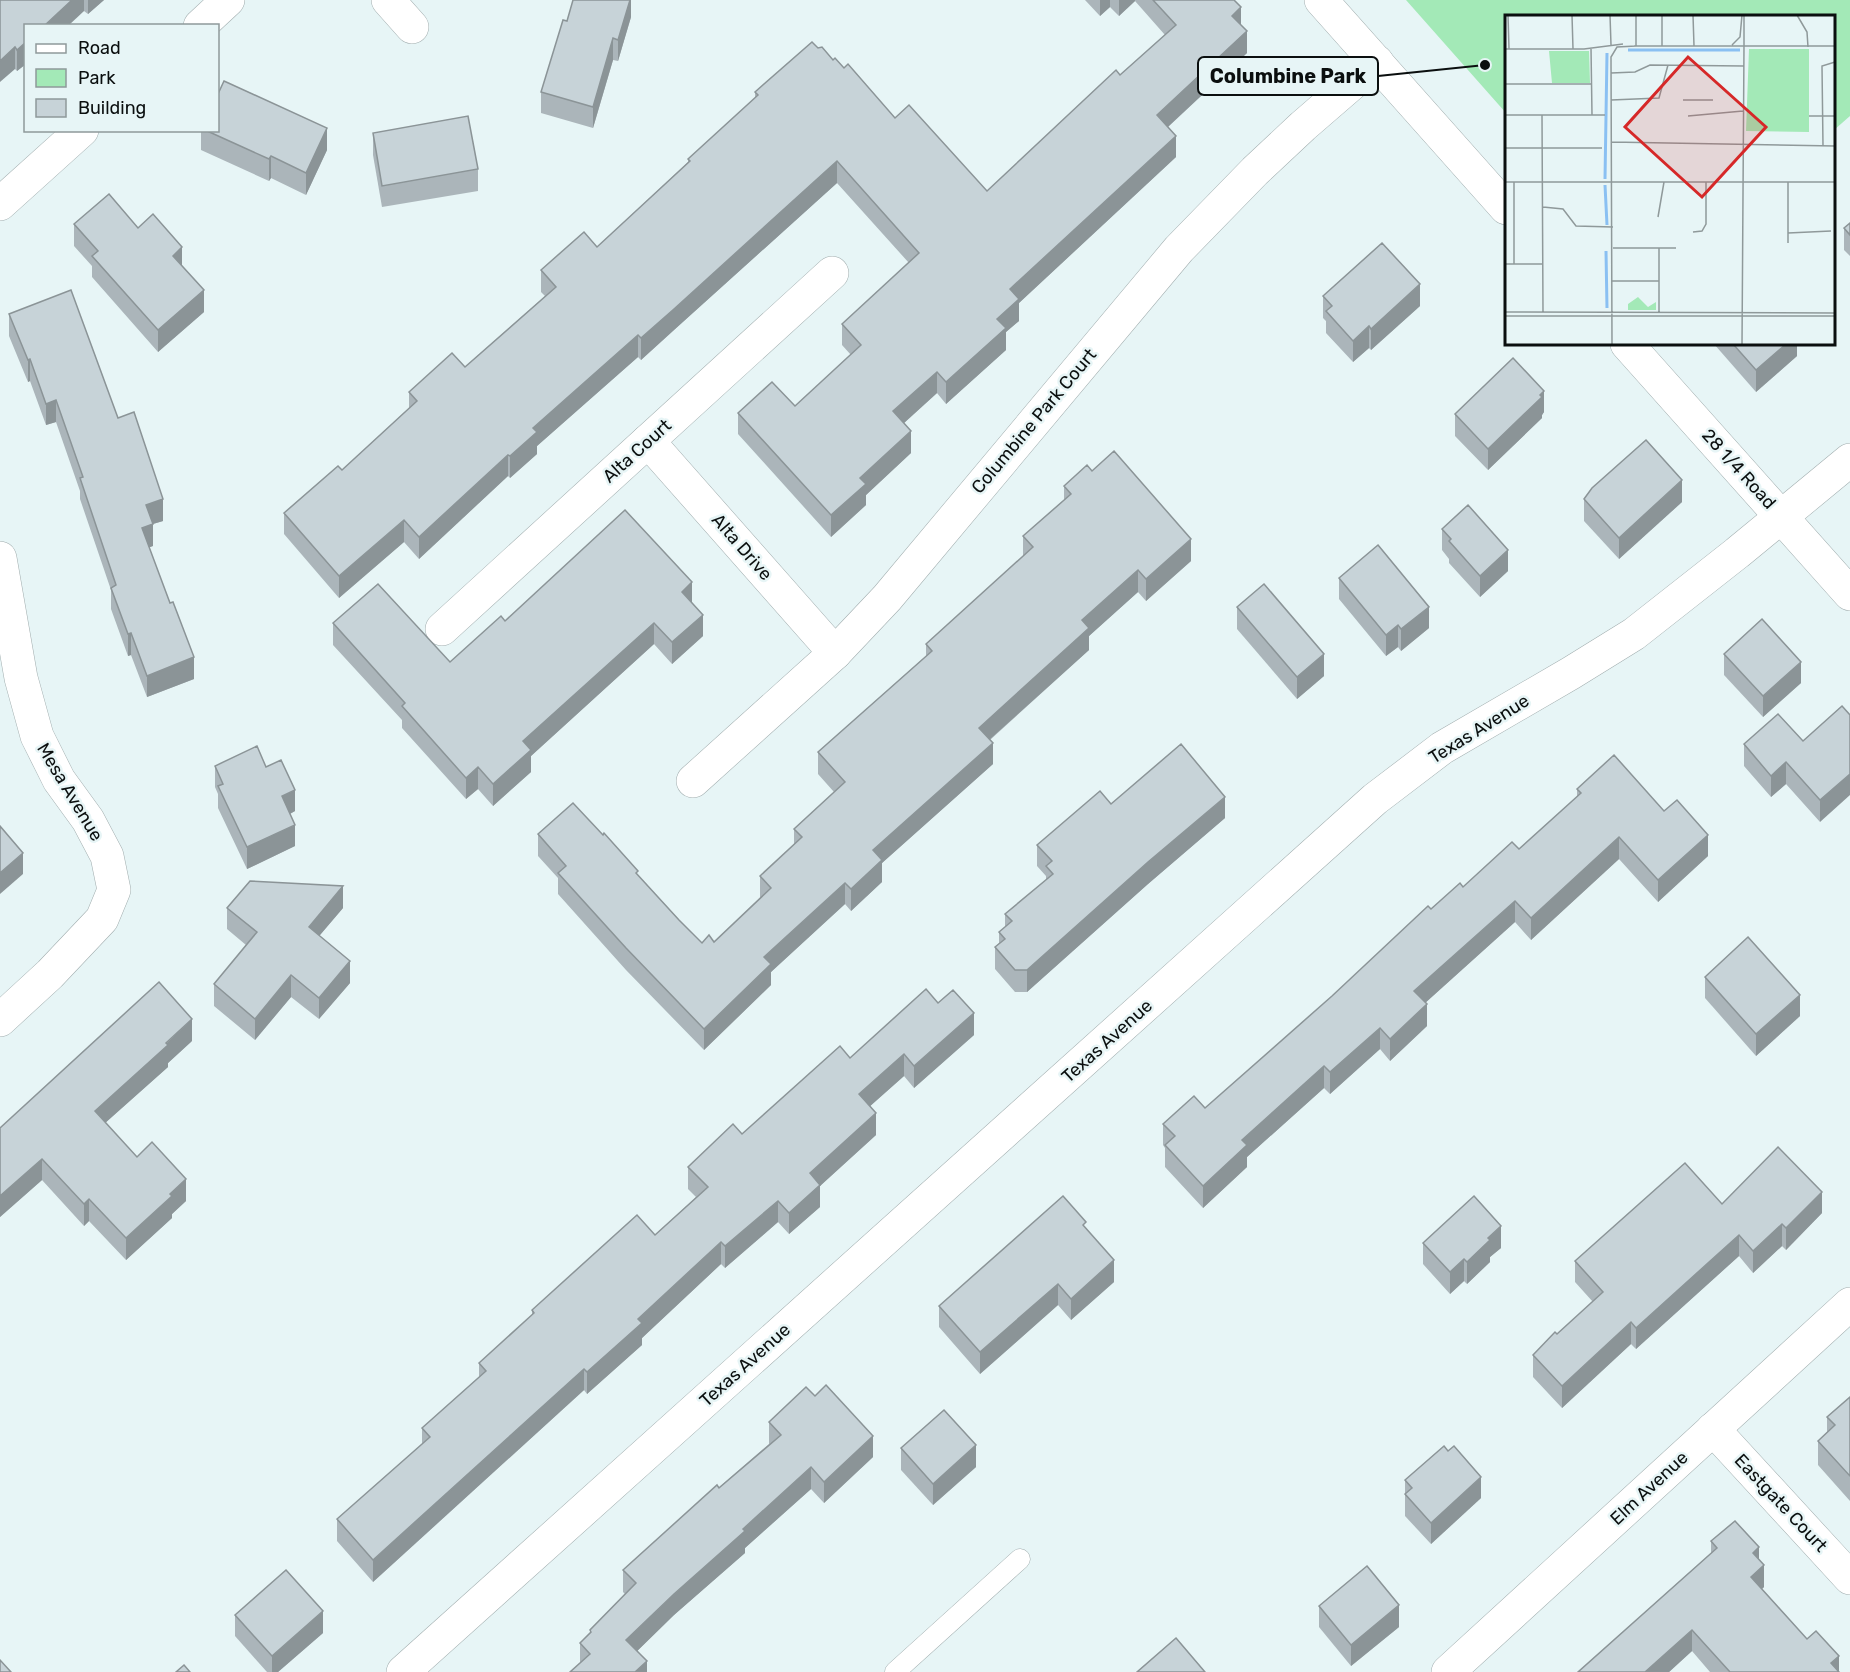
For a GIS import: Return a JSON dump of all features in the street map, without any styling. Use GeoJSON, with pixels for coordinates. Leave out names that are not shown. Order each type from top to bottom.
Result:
{"type":"FeatureCollection","features":[{"type":"Feature","properties":{"kind":"street"},"geometry":{"type":"LineString","coordinates":[[202,24],[228,0]]}},
{"type":"Feature","properties":{"kind":"street"},"geometry":{"type":"LineString","coordinates":[[388,0],[412,27]]}},
{"type":"Feature","properties":{"kind":"street"},"geometry":{"type":"LineString","coordinates":[[1321,0],[1505,207]]}},
{"type":"Feature","properties":{"kind":"street","name":"Columbine Park Court"},"geometry":{"type":"LineString","coordinates":[[693,781],[835,653],[887,598],[1179,249],[1271,156],[1377,62]]}},
{"type":"Feature","properties":{"kind":"street"},"geometry":{"type":"LineString","coordinates":[[0,204],[80,132]]}},
{"type":"Feature","properties":{"kind":"street","name":"Alta Court"},"geometry":{"type":"LineString","coordinates":[[442,629],[832,273]]}},
{"type":"Feature","properties":{"kind":"street","name":"28 1/4 Road"},"geometry":{"type":"LineString","coordinates":[[1628,345],[1850,594]]}},
{"type":"Feature","properties":{"kind":"street","name":"Alta Drive"},"geometry":{"type":"LineString","coordinates":[[648,441],[835,653]]}},
{"type":"Feature","properties":{"kind":"street","name":"Texas Avenue"},"geometry":{"type":"LineString","coordinates":[[403,1672],[1375,799],[1442,748],[1634,634],[1850,460]]}},
{"type":"Feature","properties":{"kind":"street","name":"Mesa Avenue"},"geometry":{"type":"LineString","coordinates":[[0,558],[21,678],[37,736],[59,780],[88,820],[107,856],[114,890],[102,919],[50,974],[0,1020]]}},
{"type":"Feature","properties":{"kind":"street","name":"Elm Avenue"},"geometry":{"type":"LineString","coordinates":[[1448,1672],[1850,1304]]}},
{"type":"Feature","properties":{"kind":"street","name":"Eastgate Court"},"geometry":{"type":"LineString","coordinates":[[1713,1429],[1850,1578]]}},
{"type":"Feature","properties":{"kind":"lane"},"geometry":{"type":"LineString","coordinates":[[895,1672],[1020,1559]]}},
{"type":"Feature","properties":{"kind":"green space"},"geometry":{"type":"Polygon","coordinates":[[[1406,0],[1850,0],[1850,116],[1835,129],[1835,15],[1505,15],[1505,112],[1406,0]]]}},
{"type":"Feature","properties":{"kind":"building"},"geometry":{"type":"Polygon","coordinates":[[[0,0],[72,0],[46,24],[24,24],[24,44],[17,50],[15,47],[0,61],[0,0]]]}},
{"type":"Feature","properties":{"kind":"building"},"geometry":{"type":"Polygon","coordinates":[[[573,0],[630,0],[618,40],[613,38],[593,107],[541,92],[563,20],[567,21],[573,0]]]}},
{"type":"Feature","properties":{"kind":"building"},"geometry":{"type":"Polygon","coordinates":[[[1153,0],[1234,0],[1241,7],[1232,16],[1247,31],[1157,115],[1176,136],[1010,289],[1019,299],[997,319],[1006,328],[946,382],[937,372],[893,411],[911,431],[860,478],[866,484],[831,515],[738,413],[772,382],[795,406],[861,345],[842,324],[919,253],[837,161],[641,338],[638,335],[533,428],[537,432],[510,456],[508,455],[419,537],[404,520],[339,576],[284,513],[338,466],[342,470],[417,401],[409,392],[452,353],[465,367],[556,287],[541,270],[584,232],[597,247],[758,95],[755,92],[812,42],[818,48],[822,47],[833,60],[835,58],[844,68],[848,64],[895,118],[909,105],[987,191],[1116,70],[1120,75],[1176,25],[1153,0]]]}},
{"type":"Feature","properties":{"kind":"building"},"geometry":{"type":"Polygon","coordinates":[[[224,81],[327,128],[306,173],[271,156],[269,159],[209,132],[219,132],[219,92],[224,81]]]}},
{"type":"Feature","properties":{"kind":"building"},"geometry":{"type":"Polygon","coordinates":[[[468,116],[478,169],[382,186],[373,133],[468,116]]]}},
{"type":"Feature","properties":{"kind":"building"},"geometry":{"type":"Polygon","coordinates":[[[109,194],[138,228],[153,214],[182,247],[173,256],[204,290],[158,330],[92,256],[98,251],[74,224],[109,194]]]}},
{"type":"Feature","properties":{"kind":"building"},"geometry":{"type":"Polygon","coordinates":[[[1850,223],[1850,235],[1844,228],[1850,223]]]}},
{"type":"Feature","properties":{"kind":"building"},"geometry":{"type":"Polygon","coordinates":[[[1382,243],[1420,284],[1371,329],[1369,326],[1353,341],[1326,311],[1332,306],[1323,296],[1382,243]]]}},
{"type":"Feature","properties":{"kind":"building"},"geometry":{"type":"Polygon","coordinates":[[[71,290],[118,418],[134,412],[163,499],[146,505],[153,524],[142,528],[170,603],[173,602],[194,657],[147,676],[111,588],[116,585],[80,478],[83,477],[56,400],[46,404],[30,359],[28,360],[9,314],[71,290]]]}},
{"type":"Feature","properties":{"kind":"building"},"geometry":{"type":"Polygon","coordinates":[[[1734,345],[1785,345],[1756,370],[1734,345]]]}},
{"type":"Feature","properties":{"kind":"building"},"geometry":{"type":"Polygon","coordinates":[[[1513,358],[1544,391],[1540,395],[1542,397],[1488,449],[1455,414],[1513,358]]]}},
{"type":"Feature","properties":{"kind":"building"},"geometry":{"type":"Polygon","coordinates":[[[1646,440],[1682,480],[1619,538],[1584,499],[1592,488],[1646,440]]]}},
{"type":"Feature","properties":{"kind":"building"},"geometry":{"type":"Polygon","coordinates":[[[1114,451],[1191,539],[1146,579],[1138,570],[1082,620],[1089,628],[979,728],[993,743],[873,850],[882,860],[851,889],[845,883],[764,957],[771,964],[704,1029],[558,873],[566,866],[538,834],[573,803],[603,835],[604,833],[638,871],[636,873],[702,943],[709,935],[714,942],[771,888],[760,876],[802,837],[794,829],[845,782],[818,752],[932,651],[926,644],[1033,547],[1023,536],[1071,494],[1064,486],[1087,465],[1092,471],[1114,451]]]}},
{"type":"Feature","properties":{"kind":"building"},"geometry":{"type":"Polygon","coordinates":[[[1468,505],[1508,550],[1480,576],[1449,541],[1451,539],[1442,529],[1468,505]]]}},
{"type":"Feature","properties":{"kind":"building"},"geometry":{"type":"Polygon","coordinates":[[[625,510],[692,582],[682,592],[703,615],[672,642],[654,623],[523,741],[531,750],[493,784],[478,767],[466,778],[402,706],[405,703],[333,623],[378,584],[450,662],[501,616],[505,621],[625,510]]]}},
{"type":"Feature","properties":{"kind":"building"},"geometry":{"type":"Polygon","coordinates":[[[1378,545],[1429,607],[1401,629],[1398,625],[1386,635],[1339,578],[1378,545]]]}},
{"type":"Feature","properties":{"kind":"building"},"geometry":{"type":"Polygon","coordinates":[[[1264,584],[1324,654],[1297,677],[1237,607],[1264,584]]]}},
{"type":"Feature","properties":{"kind":"building"},"geometry":{"type":"Polygon","coordinates":[[[1762,619],[1801,662],[1763,696],[1724,654],[1762,619]]]}},
{"type":"Feature","properties":{"kind":"building"},"geometry":{"type":"Polygon","coordinates":[[[1842,706],[1850,715],[1850,774],[1820,800],[1786,762],[1771,776],[1744,744],[1778,714],[1803,741],[1842,706]]]}},
{"type":"Feature","properties":{"kind":"building"},"geometry":{"type":"Polygon","coordinates":[[[1181,744],[1225,797],[1027,970],[1015,970],[995,947],[1005,939],[999,932],[1012,921],[1005,914],[1053,874],[1046,866],[1052,861],[1037,845],[1100,791],[1111,804],[1181,744]]]}},
{"type":"Feature","properties":{"kind":"building"},"geometry":{"type":"Polygon","coordinates":[[[257,746],[266,767],[281,760],[295,790],[282,796],[295,825],[247,847],[218,786],[223,784],[215,766],[257,746]]]}},
{"type":"Feature","properties":{"kind":"building"},"geometry":{"type":"Polygon","coordinates":[[[1614,755],[1664,811],[1677,800],[1708,835],[1658,880],[1619,837],[1531,918],[1515,901],[1414,991],[1427,1004],[1390,1039],[1380,1028],[1330,1072],[1324,1066],[1242,1140],[1247,1145],[1203,1186],[1165,1145],[1175,1136],[1163,1124],[1194,1096],[1205,1108],[1332,996],[1428,906],[1431,909],[1460,883],[1463,887],[1512,842],[1519,849],[1581,793],[1577,789],[1614,755]]]}},
{"type":"Feature","properties":{"kind":"building"},"geometry":{"type":"Polygon","coordinates":[[[0,826],[23,853],[0,873],[0,826]]]}},
{"type":"Feature","properties":{"kind":"building"},"geometry":{"type":"Polygon","coordinates":[[[250,881],[343,886],[309,927],[350,961],[319,998],[291,975],[255,1019],[214,984],[257,932],[227,908],[250,881]]]}},
{"type":"Feature","properties":{"kind":"building"},"geometry":{"type":"Polygon","coordinates":[[[1748,937],[1800,995],[1756,1034],[1705,977],[1748,937]]]}},
{"type":"Feature","properties":{"kind":"building"},"geometry":{"type":"Polygon","coordinates":[[[159,982],[192,1019],[166,1043],[168,1045],[95,1111],[137,1157],[152,1142],[186,1179],[170,1194],[172,1196],[126,1238],[89,1199],[84,1204],[42,1159],[0,1196],[0,1128],[159,982]]]}},
{"type":"Feature","properties":{"kind":"building"},"geometry":{"type":"Polygon","coordinates":[[[926,989],[938,1003],[953,990],[974,1013],[914,1066],[904,1054],[859,1094],[876,1113],[810,1173],[820,1185],[789,1213],[778,1201],[725,1246],[721,1242],[638,1319],[642,1323],[587,1372],[584,1369],[373,1560],[337,1519],[430,1437],[422,1428],[486,1371],[479,1363],[534,1313],[532,1310],[637,1215],[655,1235],[708,1187],[688,1167],[733,1124],[742,1134],[840,1046],[850,1058],[926,989]]]}},
{"type":"Feature","properties":{"kind":"building"},"geometry":{"type":"Polygon","coordinates":[[[1778,1147],[1822,1192],[1786,1228],[1782,1224],[1753,1251],[1739,1235],[1636,1328],[1631,1322],[1562,1386],[1533,1355],[1555,1332],[1557,1334],[1603,1292],[1575,1261],[1685,1163],[1722,1204],[1778,1147]]]}},
{"type":"Feature","properties":{"kind":"building"},"geometry":{"type":"Polygon","coordinates":[[[1063,1196],[1086,1222],[1083,1225],[1114,1260],[1071,1299],[1058,1284],[980,1352],[939,1306],[1063,1196]]]}},
{"type":"Feature","properties":{"kind":"building"},"geometry":{"type":"Polygon","coordinates":[[[1474,1196],[1501,1226],[1467,1262],[1464,1259],[1450,1272],[1423,1243],[1474,1196]]]}},
{"type":"Feature","properties":{"kind":"building"},"geometry":{"type":"Polygon","coordinates":[[[826,1385],[873,1436],[824,1482],[811,1467],[626,1640],[647,1661],[635,1672],[570,1672],[590,1654],[580,1643],[636,1583],[623,1570],[717,1485],[719,1488],[781,1435],[769,1422],[806,1387],[815,1396],[826,1385]]]}},
{"type":"Feature","properties":{"kind":"building"},"geometry":{"type":"Polygon","coordinates":[[[1850,1397],[1850,1476],[1818,1441],[1835,1425],[1827,1417],[1850,1397]]]}},
{"type":"Feature","properties":{"kind":"building"},"geometry":{"type":"Polygon","coordinates":[[[944,1410],[976,1445],[933,1484],[901,1448],[944,1410]]]}},
{"type":"Feature","properties":{"kind":"building"},"geometry":{"type":"Polygon","coordinates":[[[1444,1446],[1448,1451],[1454,1446],[1481,1477],[1431,1523],[1405,1494],[1412,1488],[1405,1480],[1444,1446]]]}},
{"type":"Feature","properties":{"kind":"building"},"geometry":{"type":"Polygon","coordinates":[[[1735,1521],[1759,1547],[1753,1553],[1764,1565],[1751,1577],[1807,1639],[1816,1631],[1839,1656],[1831,1663],[1839,1672],[1730,1672],[1692,1630],[1645,1672],[1578,1672],[1717,1548],[1711,1541],[1735,1521]]]}},
{"type":"Feature","properties":{"kind":"building"},"geometry":{"type":"Polygon","coordinates":[[[1367,1566],[1399,1605],[1351,1645],[1319,1606],[1367,1566]]]}},
{"type":"Feature","properties":{"kind":"building"},"geometry":{"type":"Polygon","coordinates":[[[286,1570],[323,1611],[272,1656],[235,1615],[286,1570]]]}},
{"type":"Feature","properties":{"kind":"building"},"geometry":{"type":"Polygon","coordinates":[[[1176,1638],[1205,1672],[1137,1672],[1176,1638]]]}},
{"type":"Feature","properties":{"kind":"building"},"geometry":{"type":"Polygon","coordinates":[[[0,1660],[11,1672],[0,1672],[0,1660]]]}},
{"type":"Feature","properties":{"kind":"building"},"geometry":{"type":"Polygon","coordinates":[[[184,1665],[190,1672],[176,1672],[184,1665]]]}},
{"type":"Feature","properties":{"kind":"place","name":"Columbine Park"},"geometry":{"type":"Point","coordinates":[1485,65]}}]}
